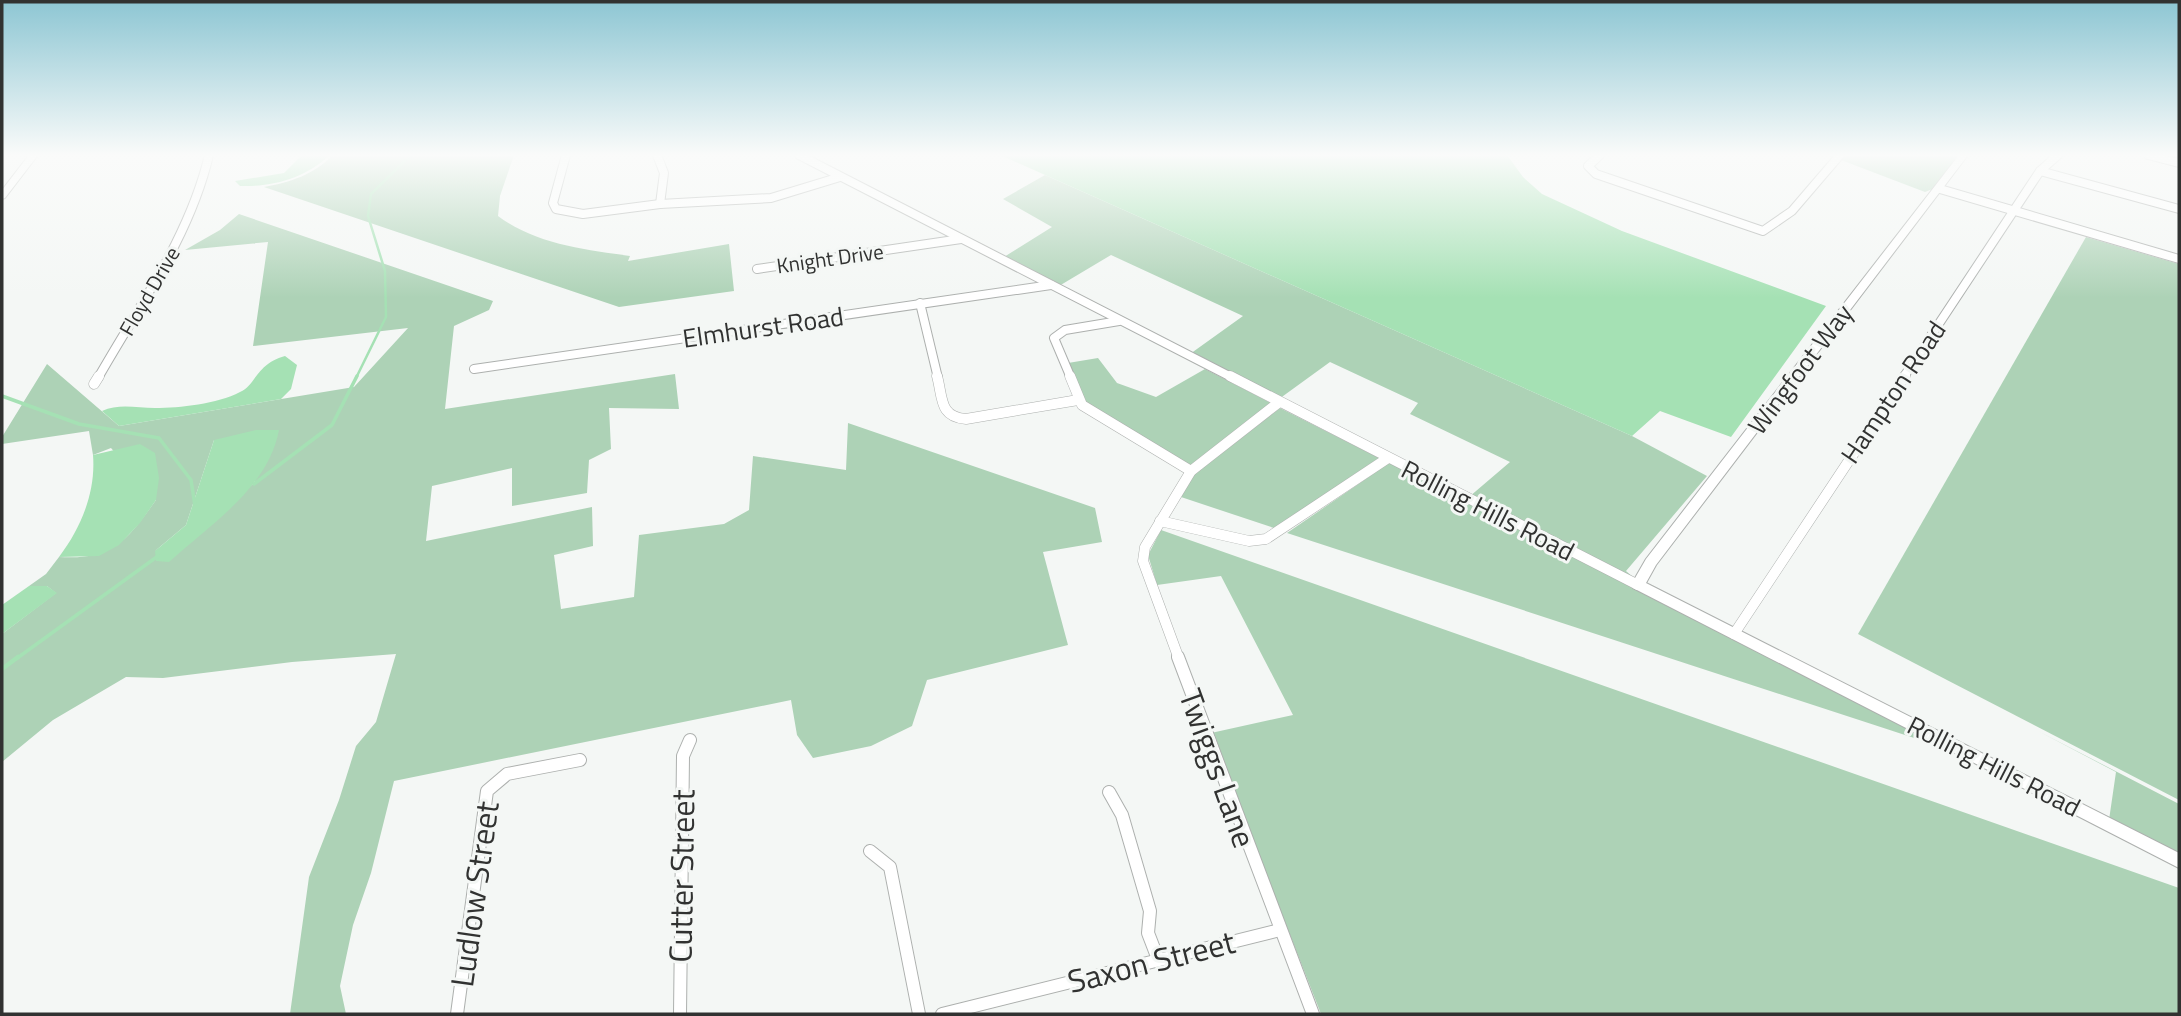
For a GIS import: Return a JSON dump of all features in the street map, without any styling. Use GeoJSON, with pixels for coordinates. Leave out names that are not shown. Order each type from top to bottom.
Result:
{"type":"FeatureCollection","features":[{"type":"Feature","properties":{"kind":"street","name":"Floyd Drive"},"geometry":{"type":"LineString","coordinates":[[94,384],[186,226],[196,202]]}},
{"type":"Feature","properties":{"kind":"street"},"geometry":{"type":"LineString","coordinates":[[553,202],[561,212],[583,214],[685,202]]}},
{"type":"Feature","properties":{"kind":"street","name":"Rolling Hills Road"},"geometry":{"type":"LineString","coordinates":[[889,202],[2179,861]]}},
{"type":"Feature","properties":{"kind":"street"},"geometry":{"type":"LineString","coordinates":[[1678,202],[1757,230],[1768,231],[1784,219],[1799,202]]}},
{"type":"Feature","properties":{"kind":"street","name":"Wingfoot Way"},"geometry":{"type":"LineString","coordinates":[[1638,585],[1651,562],[1930,202]]}},
{"type":"Feature","properties":{"kind":"street"},"geometry":{"type":"LineString","coordinates":[[1985,202],[2179,259]]}},
{"type":"Feature","properties":{"kind":"street","name":"Hampton Road"},"geometry":{"type":"LineString","coordinates":[[1734,634],[2019,202]]}},
{"type":"Feature","properties":{"kind":"street"},"geometry":{"type":"LineString","coordinates":[[2155,202],[2179,209]]}},
{"type":"Feature","properties":{"kind":"street","name":"Knight Drive"},"geometry":{"type":"LineString","coordinates":[[757,269],[962,239]]}},
{"type":"Feature","properties":{"kind":"street","name":"Elmhurst Road"},"geometry":{"type":"LineString","coordinates":[[474,369],[1051,285]]}},
{"type":"Feature","properties":{"kind":"street"},"geometry":{"type":"LineString","coordinates":[[920,303],[946,413],[950,417],[966,419],[1078,400]]}},
{"type":"Feature","properties":{"kind":"street"},"geometry":{"type":"LineString","coordinates":[[1120,321],[1065,330],[1055,338],[1078,400],[1098,417],[1191,471],[1279,403]]}},
{"type":"Feature","properties":{"kind":"street"},"geometry":{"type":"LineString","coordinates":[[1160,521],[1249,541],[1266,539],[1388,458]]}},
{"type":"Feature","properties":{"kind":"street","name":"Twiggs Lane"},"geometry":{"type":"LineString","coordinates":[[1191,471],[1145,547],[1143,561],[1313,1014]]}},
{"type":"Feature","properties":{"kind":"street","name":"Cutter Street"},"geometry":{"type":"LineString","coordinates":[[680,1014],[683,755],[691,740]]}},
{"type":"Feature","properties":{"kind":"street","name":"Ludlow Street"},"geometry":{"type":"LineString","coordinates":[[457,1014],[487,791],[507,774],[580,760]]}},
{"type":"Feature","properties":{"kind":"street"},"geometry":{"type":"LineString","coordinates":[[1109,792],[1122,815],[1150,911],[1148,933],[1158,959]]}},
{"type":"Feature","properties":{"kind":"street"},"geometry":{"type":"LineString","coordinates":[[870,851],[890,867],[919,1014]]}},
{"type":"Feature","properties":{"kind":"street","name":"Saxon Street"},"geometry":{"type":"LineString","coordinates":[[942,1014],[1280,930]]}},
{"type":"Feature","properties":{"kind":"shaded area"},"geometry":{"type":"Polygon","coordinates":[[[310,202],[499,202],[498,216],[512,226],[561,244],[630,256],[628,261],[729,244],[734,291],[619,307],[310,202]]]}},
{"type":"Feature","properties":{"kind":"shaded area"},"geometry":{"type":"Polygon","coordinates":[[[1009,202],[1107,202],[1632,436],[1707,476],[1626,571],[1634,578],[1469,497],[1510,462],[1410,414],[1418,403],[1330,362],[1279,399],[1190,354],[1243,316],[1111,255],[1059,286],[1004,257],[1052,227],[1009,202]]]}},
{"type":"Feature","properties":{"kind":"shaded area"},"geometry":{"type":"Polygon","coordinates":[[[1107,202],[1560,202],[1622,231],[1826,306],[1731,437],[1660,411],[1632,436],[1107,202]]]}},
{"type":"Feature","properties":{"kind":"shaded area"},"geometry":{"type":"Polygon","coordinates":[[[239,214],[493,301],[489,310],[454,326],[445,409],[675,374],[679,409],[609,408],[611,449],[589,460],[587,493],[512,506],[512,468],[432,486],[426,541],[592,507],[593,546],[554,555],[561,609],[634,597],[639,535],[724,524],[749,510],[753,456],[846,470],[848,423],[1095,508],[1102,542],[1043,552],[1068,645],[927,680],[912,726],[871,746],[813,758],[797,735],[791,700],[394,781],[371,873],[353,925],[340,986],[346,1014],[290,1014],[309,877],[339,800],[356,746],[376,722],[396,654],[292,662],[163,678],[126,677],[53,720],[2,762],[2,634],[56,593],[47,586],[29,586],[46,574],[59,557],[93,555],[116,545],[136,527],[156,500],[111,448],[93,455],[89,431],[2,444],[2,437],[47,364],[119,426],[354,387],[408,328],[253,346],[268,242],[185,250],[220,230],[239,214]],[[214,440],[186,525],[155,551],[256,482],[214,440]]]}},
{"type":"Feature","properties":{"kind":"shaded area"},"geometry":{"type":"Polygon","coordinates":[[[2086,237],[2179,264],[2179,800],[1858,634],[2086,237]]]}},
{"type":"Feature","properties":{"kind":"shaded area"},"geometry":{"type":"Polygon","coordinates":[[[285,356],[297,365],[291,389],[281,399],[119,426],[102,411],[121,407],[176,407],[221,400],[245,389],[268,364],[285,356]]]}},
{"type":"Feature","properties":{"kind":"shaded area"},"geometry":{"type":"Polygon","coordinates":[[[1098,358],[1117,383],[1156,397],[1205,369],[1271,403],[1190,466],[1086,403],[1068,363],[1098,358]]]}},
{"type":"Feature","properties":{"kind":"shaded area"},"geometry":{"type":"Polygon","coordinates":[[[1280,408],[1379,458],[1274,528],[1181,497],[1195,474],[1280,408]]]}},
{"type":"Feature","properties":{"kind":"shaded area"},"geometry":{"type":"Polygon","coordinates":[[[256,430],[279,430],[273,451],[263,470],[236,504],[169,562],[156,561],[155,551],[186,525],[214,440],[256,430]]]}},
{"type":"Feature","properties":{"kind":"shaded area"},"geometry":{"type":"Polygon","coordinates":[[[140,444],[155,453],[159,478],[156,500],[140,523],[119,545],[99,556],[59,557],[74,534],[85,509],[92,482],[93,455],[140,444]]]}},
{"type":"Feature","properties":{"kind":"shaded area"},"geometry":{"type":"Polygon","coordinates":[[[1389,463],[1954,751],[1287,533],[1389,463]]]}},
{"type":"Feature","properties":{"kind":"shaded area"},"geometry":{"type":"Polygon","coordinates":[[[1161,530],[2179,888],[2179,1014],[1321,1014],[1211,733],[1293,715],[1221,576],[1157,585],[1148,555],[1161,530]]]}},
{"type":"Feature","properties":{"kind":"shaded area"},"geometry":{"type":"Polygon","coordinates":[[[29,586],[47,586],[57,593],[2,634],[2,605],[29,586]]]}},
{"type":"Feature","properties":{"kind":"shaded area"},"geometry":{"type":"Polygon","coordinates":[[[2038,731],[2179,804],[2179,855],[2109,820],[2116,772],[2038,731]]]}},
{"type":"Feature","properties":{"kind":"waterway"},"geometry":{"type":"LineString","coordinates":[[357,377],[386,317],[385,271],[368,216],[370,202]]}},
{"type":"Feature","properties":{"kind":"waterway"},"geometry":{"type":"LineString","coordinates":[[254,484],[332,425],[357,377]]}},
{"type":"Feature","properties":{"kind":"waterway"},"geometry":{"type":"LineString","coordinates":[[2,396],[79,424],[159,438],[191,480],[195,506]]}},
{"type":"Feature","properties":{"kind":"waterway"},"geometry":{"type":"LineString","coordinates":[[16,659],[158,556]]}},
{"type":"Feature","properties":{"kind":"waterway"},"geometry":{"type":"LineString","coordinates":[[2,669],[18,657]]}}]}
